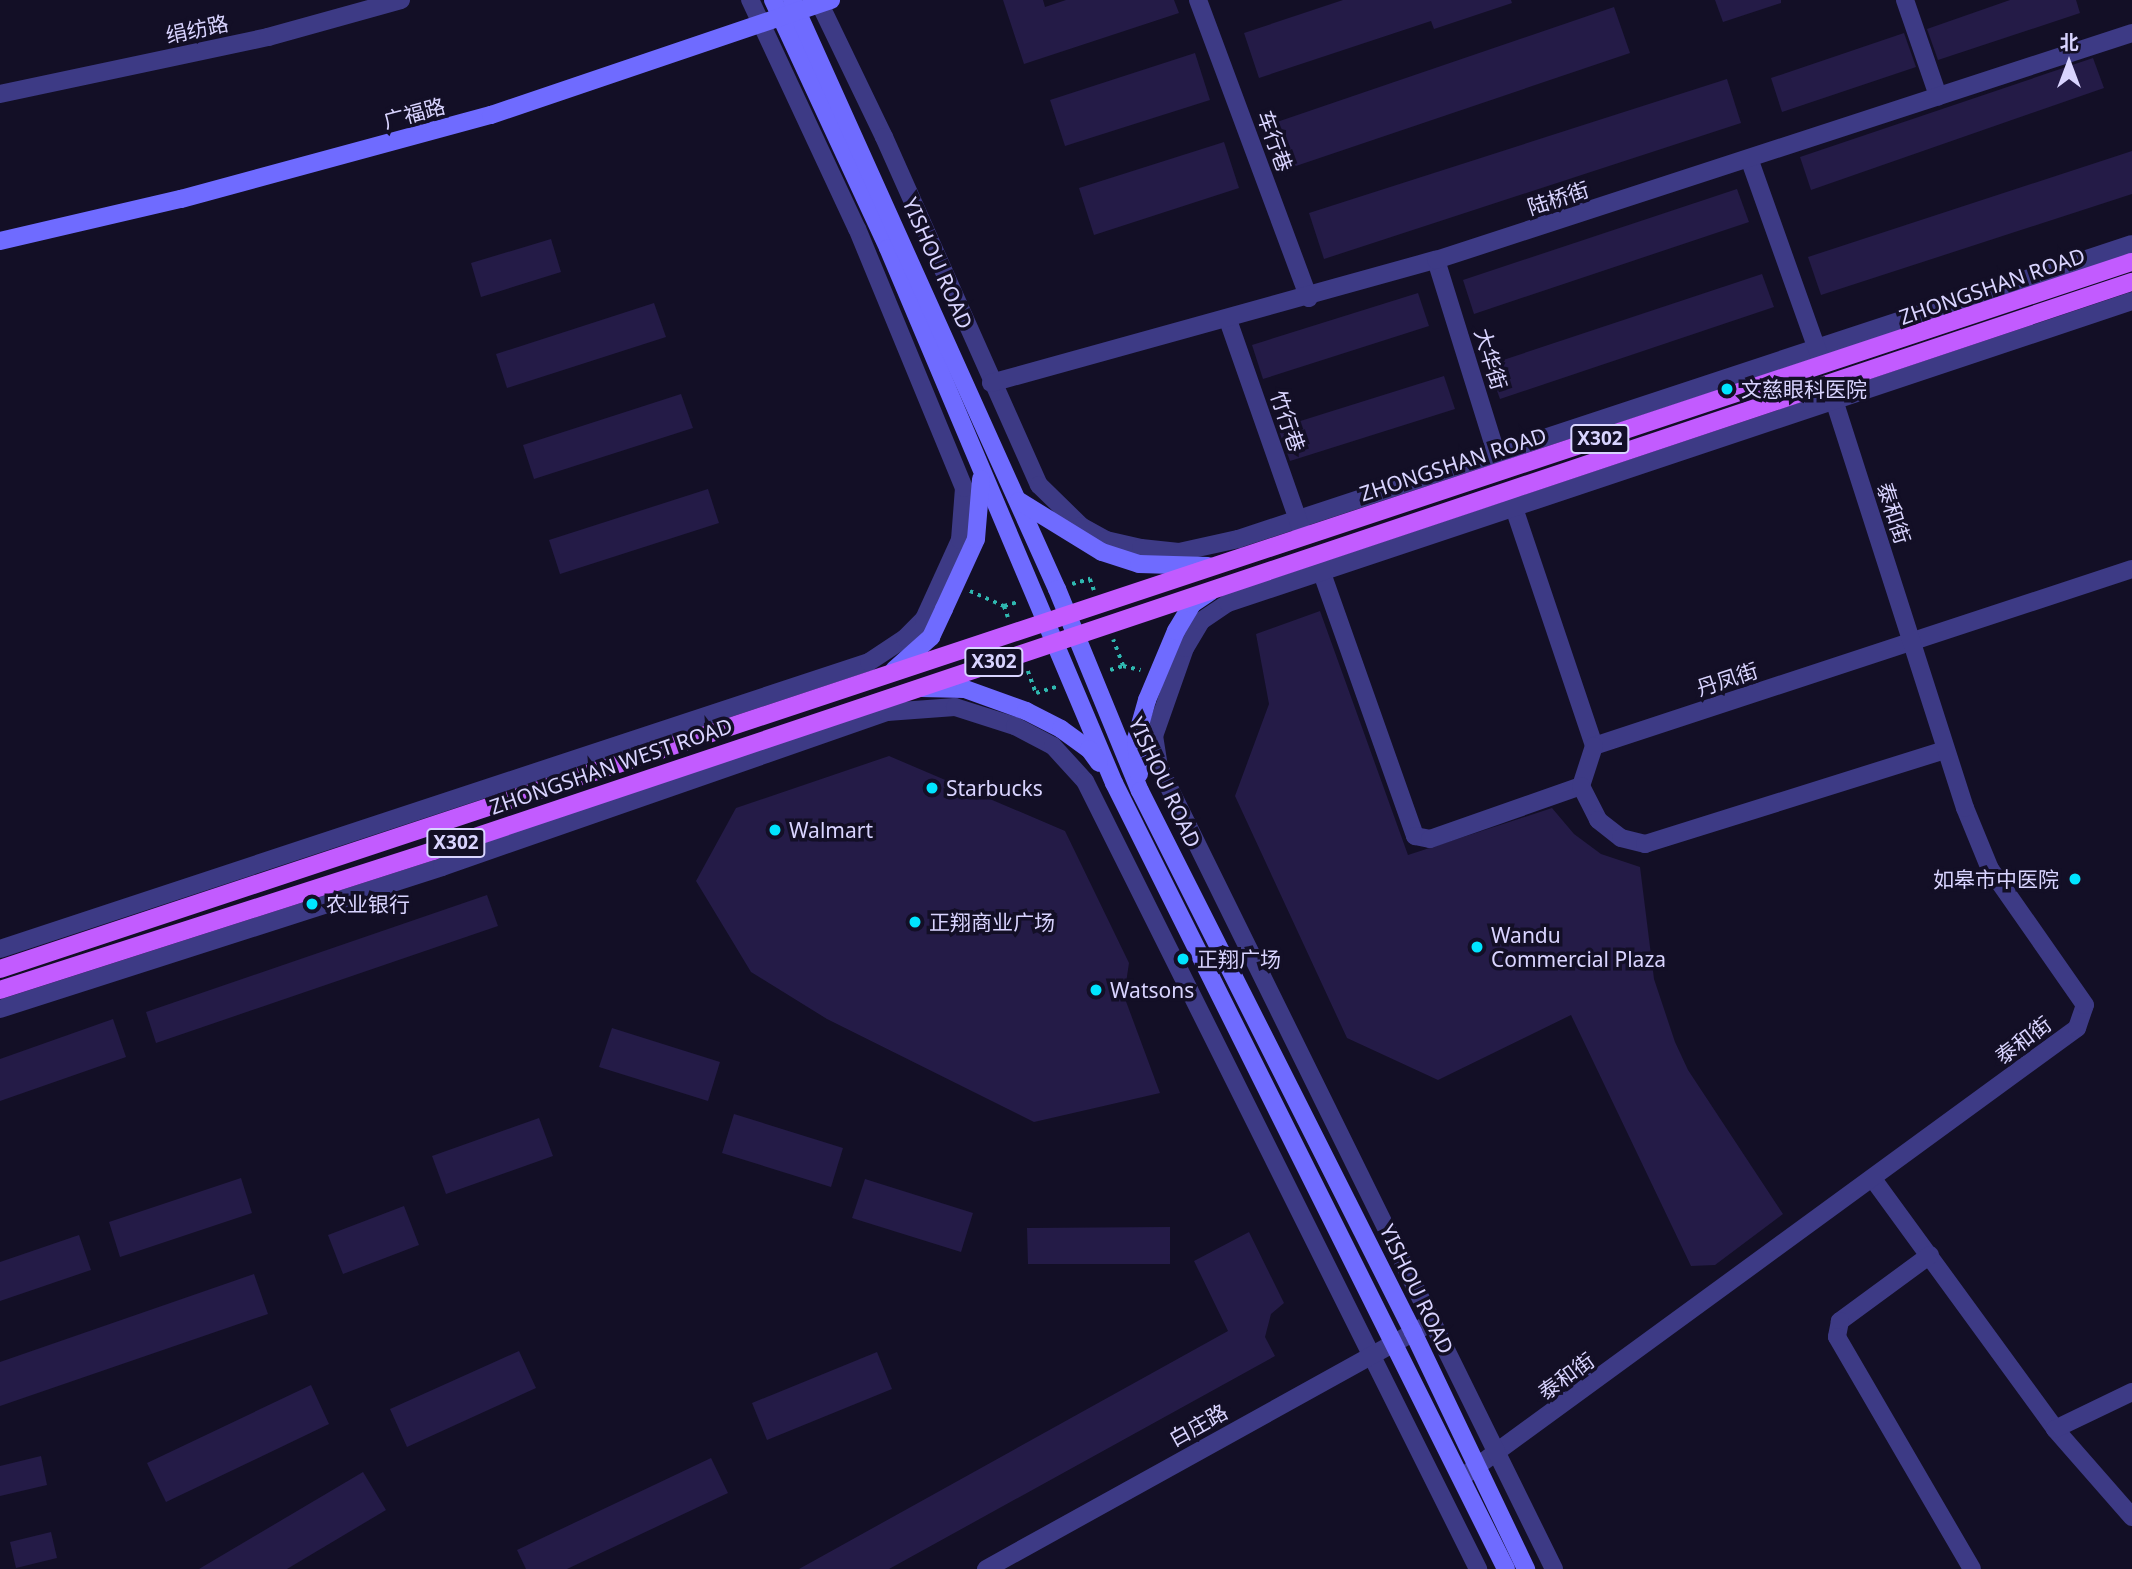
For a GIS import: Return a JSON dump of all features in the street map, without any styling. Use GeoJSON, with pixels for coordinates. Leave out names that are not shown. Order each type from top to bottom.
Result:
{"type":"FeatureCollection","features":[{"type":"Feature","properties":{"kind":"main road","name":"YISHOU ROAD"},"geometry":{"type":"LineString","coordinates":[[773,0],[790,10],[1018,500],[1140,791],[1413,1332],[1526,1569]]}},
{"type":"Feature","properties":{"kind":"main road","name":"广福路"},"geometry":{"type":"LineString","coordinates":[[0,241],[181,199],[491,115],[760,24],[790,10],[823,1]]}},
{"type":"Feature","properties":{"kind":"main road","name":"YISHOU ROAD"},"geometry":{"type":"LineString","coordinates":[[790,10],[1114,783],[1506,1569]]}},
{"type":"Feature","properties":{"kind":"main road","name":"ZHONGSHAN ROAD"},"geometry":{"type":"LineString","coordinates":[[1067,612],[1222,565],[1310,545],[1505,480],[1823,366],[2132,262]]}},
{"type":"Feature","properties":{"kind":"main road","name":"ZHONGSHAN ROAD"},"geometry":{"type":"LineString","coordinates":[[1823,366],[2132,282]]}},
{"type":"Feature","properties":{"kind":"main road"},"geometry":{"type":"LineString","coordinates":[[894,670],[931,637],[976,539],[982,472]]}},
{"type":"Feature","properties":{"kind":"main road"},"geometry":{"type":"LineString","coordinates":[[1018,500],[1102,552],[1139,564],[1222,565]]}},
{"type":"Feature","properties":{"kind":"main road","name":"ZHONGSHAN ROAD"},"geometry":{"type":"LineString","coordinates":[[1077,636],[1219,586],[1310,545]]}},
{"type":"Feature","properties":{"kind":"main road"},"geometry":{"type":"LineString","coordinates":[[1140,791],[1136,739],[1147,700],[1192,604],[1219,586]]}},
{"type":"Feature","properties":{"kind":"main road","name":"ZHONGSHAN WEST ROAD"},"geometry":{"type":"LineString","coordinates":[[0,969],[1067,612]]}},
{"type":"Feature","properties":{"kind":"main road","name":"ZHONGSHAN WEST ROAD"},"geometry":{"type":"LineString","coordinates":[[0,990],[433,851],[910,688],[1077,636]]}},
{"type":"Feature","properties":{"kind":"main road"},"geometry":{"type":"LineString","coordinates":[[910,688],[965,689],[1026,711],[1089,749],[1114,783]]}},
{"type":"Feature","properties":{"kind":"street","name":"绢纺路"},"geometry":{"type":"LineString","coordinates":[[0,94],[268,37],[401,0]]}},
{"type":"Feature","properties":{"kind":"street"},"geometry":{"type":"LineString","coordinates":[[0,949],[869,662],[905,638],[924,619],[960,540],[965,516],[964,488],[858,229],[750,0]]}},
{"type":"Feature","properties":{"kind":"street","name":"车行巷"},"geometry":{"type":"LineString","coordinates":[[1198,0],[1309,298]]}},
{"type":"Feature","properties":{"kind":"street"},"geometry":{"type":"LineString","coordinates":[[1905,0],[1938,96]]}},
{"type":"Feature","properties":{"kind":"street"},"geometry":{"type":"LineString","coordinates":[[823,1],[991,383],[1039,485],[1057,506],[1106,540],[1179,552],[1298,520],[1505,480],[1834,401],[2132,301]]}},
{"type":"Feature","properties":{"kind":"street","name":"陆桥街"},"geometry":{"type":"LineString","coordinates":[[991,383],[1309,298],[1436,260],[1750,161],[2132,33]]}},
{"type":"Feature","properties":{"kind":"street","name":"泰和街"},"geometry":{"type":"LineString","coordinates":[[1462,1477],[1498,1454],[2077,1028],[2085,1005],[1990,869],[1945,750],[1823,366],[1750,161]]}},
{"type":"Feature","properties":{"kind":"street"},"geometry":{"type":"LineString","coordinates":[[1554,1569],[1160,767],[1154,736],[1185,648],[1201,621],[1228,603],[1321,570],[1505,480],[1823,366],[2132,244]]}},
{"type":"Feature","properties":{"kind":"street","name":"大华街"},"geometry":{"type":"LineString","coordinates":[[1436,260],[1505,480]]}},
{"type":"Feature","properties":{"kind":"street","name":"竹行巷"},"geometry":{"type":"LineString","coordinates":[[1228,320],[1298,520],[1321,570],[1415,836],[1430,839],[1581,786]]}},
{"type":"Feature","properties":{"kind":"street"},"geometry":{"type":"LineString","coordinates":[[1505,480],[1594,746],[1581,786],[1598,820],[1621,838],[1644,844],[1945,750]]}},
{"type":"Feature","properties":{"kind":"street","name":"丹凤街"},"geometry":{"type":"LineString","coordinates":[[1594,746],[2132,569]]}},
{"type":"Feature","properties":{"kind":"street"},"geometry":{"type":"LineString","coordinates":[[0,1009],[442,867],[887,712],[955,707],[1015,726],[1053,746],[1085,781],[1373,1353],[1478,1569]]}},
{"type":"Feature","properties":{"kind":"street"},"geometry":{"type":"LineString","coordinates":[[1873,1180],[2055,1429],[2132,1517]]}},
{"type":"Feature","properties":{"kind":"street"},"geometry":{"type":"LineString","coordinates":[[1930,1255],[1840,1321],[1838,1337],[1972,1569]]}},
{"type":"Feature","properties":{"kind":"street","name":"白庄路"},"geometry":{"type":"LineString","coordinates":[[986,1569],[1394,1341],[1433,1322]]}},
{"type":"Feature","properties":{"kind":"street"},"geometry":{"type":"LineString","coordinates":[[2055,1429],[2132,1392]]}},
{"type":"Feature","properties":{"kind":"path"},"geometry":{"type":"LineString","coordinates":[[955,585],[1004,606]]}},
{"type":"Feature","properties":{"kind":"building"},"geometry":{"type":"Polygon","coordinates":[[[1003,0],[1043,0],[1045,7],[1066,0],[1174,0],[1179,13],[1024,64],[1003,0]]]}},
{"type":"Feature","properties":{"kind":"building"},"geometry":{"type":"Polygon","coordinates":[[[1343,0],[1511,0],[1512,3],[1434,29],[1431,21],[1259,78],[1244,33],[1343,0]]]}},
{"type":"Feature","properties":{"kind":"building"},"geometry":{"type":"Polygon","coordinates":[[[1715,0],[1781,0],[1781,3],[1723,22],[1715,0]]]}},
{"type":"Feature","properties":{"kind":"building"},"geometry":{"type":"Polygon","coordinates":[[[2010,0],[2076,0],[2080,13],[1938,60],[1927,29],[2010,0]]]}},
{"type":"Feature","properties":{"kind":"building"},"geometry":{"type":"Polygon","coordinates":[[[1614,7],[1630,53],[1290,168],[1274,123],[1614,7]]]}},
{"type":"Feature","properties":{"kind":"building"},"geometry":{"type":"Polygon","coordinates":[[[1904,33],[1916,67],[1782,112],[1771,78],[1904,33]]]}},
{"type":"Feature","properties":{"kind":"building"},"geometry":{"type":"Polygon","coordinates":[[[1195,53],[1210,100],[1065,146],[1050,100],[1195,53]]]}},
{"type":"Feature","properties":{"kind":"building"},"geometry":{"type":"Polygon","coordinates":[[[2093,58],[2104,88],[1811,190],[1800,157],[2093,58]]]}},
{"type":"Feature","properties":{"kind":"building"},"geometry":{"type":"Polygon","coordinates":[[[1727,79],[1741,123],[1324,259],[1309,213],[1727,79]]]}},
{"type":"Feature","properties":{"kind":"building"},"geometry":{"type":"Polygon","coordinates":[[[1224,142],[1239,188],[1094,235],[1079,188],[1224,142]]]}},
{"type":"Feature","properties":{"kind":"building"},"geometry":{"type":"Polygon","coordinates":[[[2132,151],[2132,194],[1821,295],[1808,257],[2132,151]]]}},
{"type":"Feature","properties":{"kind":"building"},"geometry":{"type":"Polygon","coordinates":[[[1737,189],[1749,222],[1474,314],[1463,280],[1737,189]]]}},
{"type":"Feature","properties":{"kind":"building"},"geometry":{"type":"Polygon","coordinates":[[[551,239],[561,272],[481,297],[471,263],[551,239]]]}},
{"type":"Feature","properties":{"kind":"building"},"geometry":{"type":"Polygon","coordinates":[[[1762,274],[1774,307],[1500,399],[1488,365],[1762,274]]]}},
{"type":"Feature","properties":{"kind":"building"},"geometry":{"type":"Polygon","coordinates":[[[1418,293],[1429,326],[1263,379],[1252,345],[1418,293]]]}},
{"type":"Feature","properties":{"kind":"building"},"geometry":{"type":"Polygon","coordinates":[[[654,303],[666,337],[507,388],[496,354],[654,303]]]}},
{"type":"Feature","properties":{"kind":"building"},"geometry":{"type":"Polygon","coordinates":[[[1444,376],[1455,409],[1290,461],[1278,428],[1444,376]]]}},
{"type":"Feature","properties":{"kind":"building"},"geometry":{"type":"Polygon","coordinates":[[[681,394],[693,428],[534,479],[523,445],[681,394]]]}},
{"type":"Feature","properties":{"kind":"building"},"geometry":{"type":"Polygon","coordinates":[[[708,489],[719,523],[560,574],[549,540],[708,489]]]}},
{"type":"Feature","properties":{"kind":"building","name":"Wandu Commercial Plaza"},"geometry":{"type":"Polygon","coordinates":[[[1320,611],[1408,855],[1552,808],[1574,834],[1601,854],[1640,867],[1654,979],[1675,1042],[1688,1070],[1783,1214],[1715,1265],[1691,1266],[1571,1015],[1438,1080],[1347,1038],[1235,796],[1269,704],[1256,634],[1320,611]]]}},
{"type":"Feature","properties":{"kind":"building","name":"正翔商业广场"},"geometry":{"type":"Polygon","coordinates":[[[889,756],[1065,831],[1129,963],[1124,996],[1160,1093],[1034,1122],[827,1019],[751,972],[696,881],[736,808],[889,756]]]}},
{"type":"Feature","properties":{"kind":"building"},"geometry":{"type":"Polygon","coordinates":[[[487,895],[498,926],[156,1043],[146,1012],[487,895]]]}},
{"type":"Feature","properties":{"kind":"building"},"geometry":{"type":"Polygon","coordinates":[[[113,1019],[126,1057],[0,1101],[0,1059],[113,1019]]]}},
{"type":"Feature","properties":{"kind":"building"},"geometry":{"type":"Polygon","coordinates":[[[612,1028],[720,1062],[708,1101],[599,1067],[612,1028]]]}},
{"type":"Feature","properties":{"kind":"building"},"geometry":{"type":"Polygon","coordinates":[[[734,1114],[843,1148],[831,1187],[722,1153],[734,1114]]]}},
{"type":"Feature","properties":{"kind":"building"},"geometry":{"type":"Polygon","coordinates":[[[539,1118],[553,1156],[446,1194],[432,1156],[539,1118]]]}},
{"type":"Feature","properties":{"kind":"building"},"geometry":{"type":"Polygon","coordinates":[[[241,1178],[252,1213],[120,1257],[109,1222],[241,1178]]]}},
{"type":"Feature","properties":{"kind":"building"},"geometry":{"type":"Polygon","coordinates":[[[865,1179],[973,1213],[961,1252],[852,1218],[865,1179]]]}},
{"type":"Feature","properties":{"kind":"building"},"geometry":{"type":"Polygon","coordinates":[[[404,1206],[419,1245],[343,1274],[328,1235],[404,1206]]]}},
{"type":"Feature","properties":{"kind":"building"},"geometry":{"type":"Polygon","coordinates":[[[1170,1227],[1170,1264],[1028,1264],[1027,1228],[1170,1227]]]}},
{"type":"Feature","properties":{"kind":"building"},"geometry":{"type":"Polygon","coordinates":[[[1249,1232],[1284,1303],[1271,1314],[1265,1337],[1275,1356],[889,1569],[799,1569],[1228,1331],[1194,1261],[1249,1232]]]}},
{"type":"Feature","properties":{"kind":"building"},"geometry":{"type":"Polygon","coordinates":[[[79,1235],[91,1270],[0,1301],[0,1262],[79,1235]]]}},
{"type":"Feature","properties":{"kind":"building"},"geometry":{"type":"Polygon","coordinates":[[[254,1274],[268,1314],[0,1406],[0,1362],[254,1274]]]}},
{"type":"Feature","properties":{"kind":"building"},"geometry":{"type":"Polygon","coordinates":[[[519,1351],[536,1388],[407,1447],[390,1409],[519,1351]]]}},
{"type":"Feature","properties":{"kind":"building"},"geometry":{"type":"Polygon","coordinates":[[[877,1352],[892,1389],[767,1440],[752,1403],[877,1352]]]}},
{"type":"Feature","properties":{"kind":"building"},"geometry":{"type":"Polygon","coordinates":[[[311,1385],[329,1424],[166,1502],[147,1463],[311,1385]]]}},
{"type":"Feature","properties":{"kind":"building"},"geometry":{"type":"Polygon","coordinates":[[[41,1456],[47,1485],[0,1496],[0,1466],[41,1456]]]}},
{"type":"Feature","properties":{"kind":"building"},"geometry":{"type":"Polygon","coordinates":[[[711,1458],[728,1493],[567,1569],[526,1569],[517,1550],[711,1458]]]}},
{"type":"Feature","properties":{"kind":"building"},"geometry":{"type":"Polygon","coordinates":[[[363,1472],[386,1510],[287,1569],[199,1569],[363,1472]]]}},
{"type":"Feature","properties":{"kind":"building"},"geometry":{"type":"Polygon","coordinates":[[[51,1532],[57,1558],[16,1568],[10,1542],[51,1532]]]}},
{"type":"Feature","properties":{"kind":"place","name":"文慈眼科医院"},"geometry":{"type":"Point","coordinates":[1727,389]}},
{"type":"Feature","properties":{"kind":"place","name":"Starbucks"},"geometry":{"type":"Point","coordinates":[932,788]}},
{"type":"Feature","properties":{"kind":"place","name":"Walmart"},"geometry":{"type":"Point","coordinates":[775,830]}},
{"type":"Feature","properties":{"kind":"place","name":"如皋市中医院"},"geometry":{"type":"Point","coordinates":[2075,879]}},
{"type":"Feature","properties":{"kind":"place","name":"农业银行"},"geometry":{"type":"Point","coordinates":[312,904]}},
{"type":"Feature","properties":{"kind":"place","name":"正翔商业广场"},"geometry":{"type":"Point","coordinates":[915,922]}},
{"type":"Feature","properties":{"kind":"place","name":"Wandu Commercial Plaza"},"geometry":{"type":"Point","coordinates":[1477,947]}},
{"type":"Feature","properties":{"kind":"place","name":"正翔广场"},"geometry":{"type":"Point","coordinates":[1183,959]}},
{"type":"Feature","properties":{"kind":"place","name":"Watsons"},"geometry":{"type":"Point","coordinates":[1096,990]}}]}
